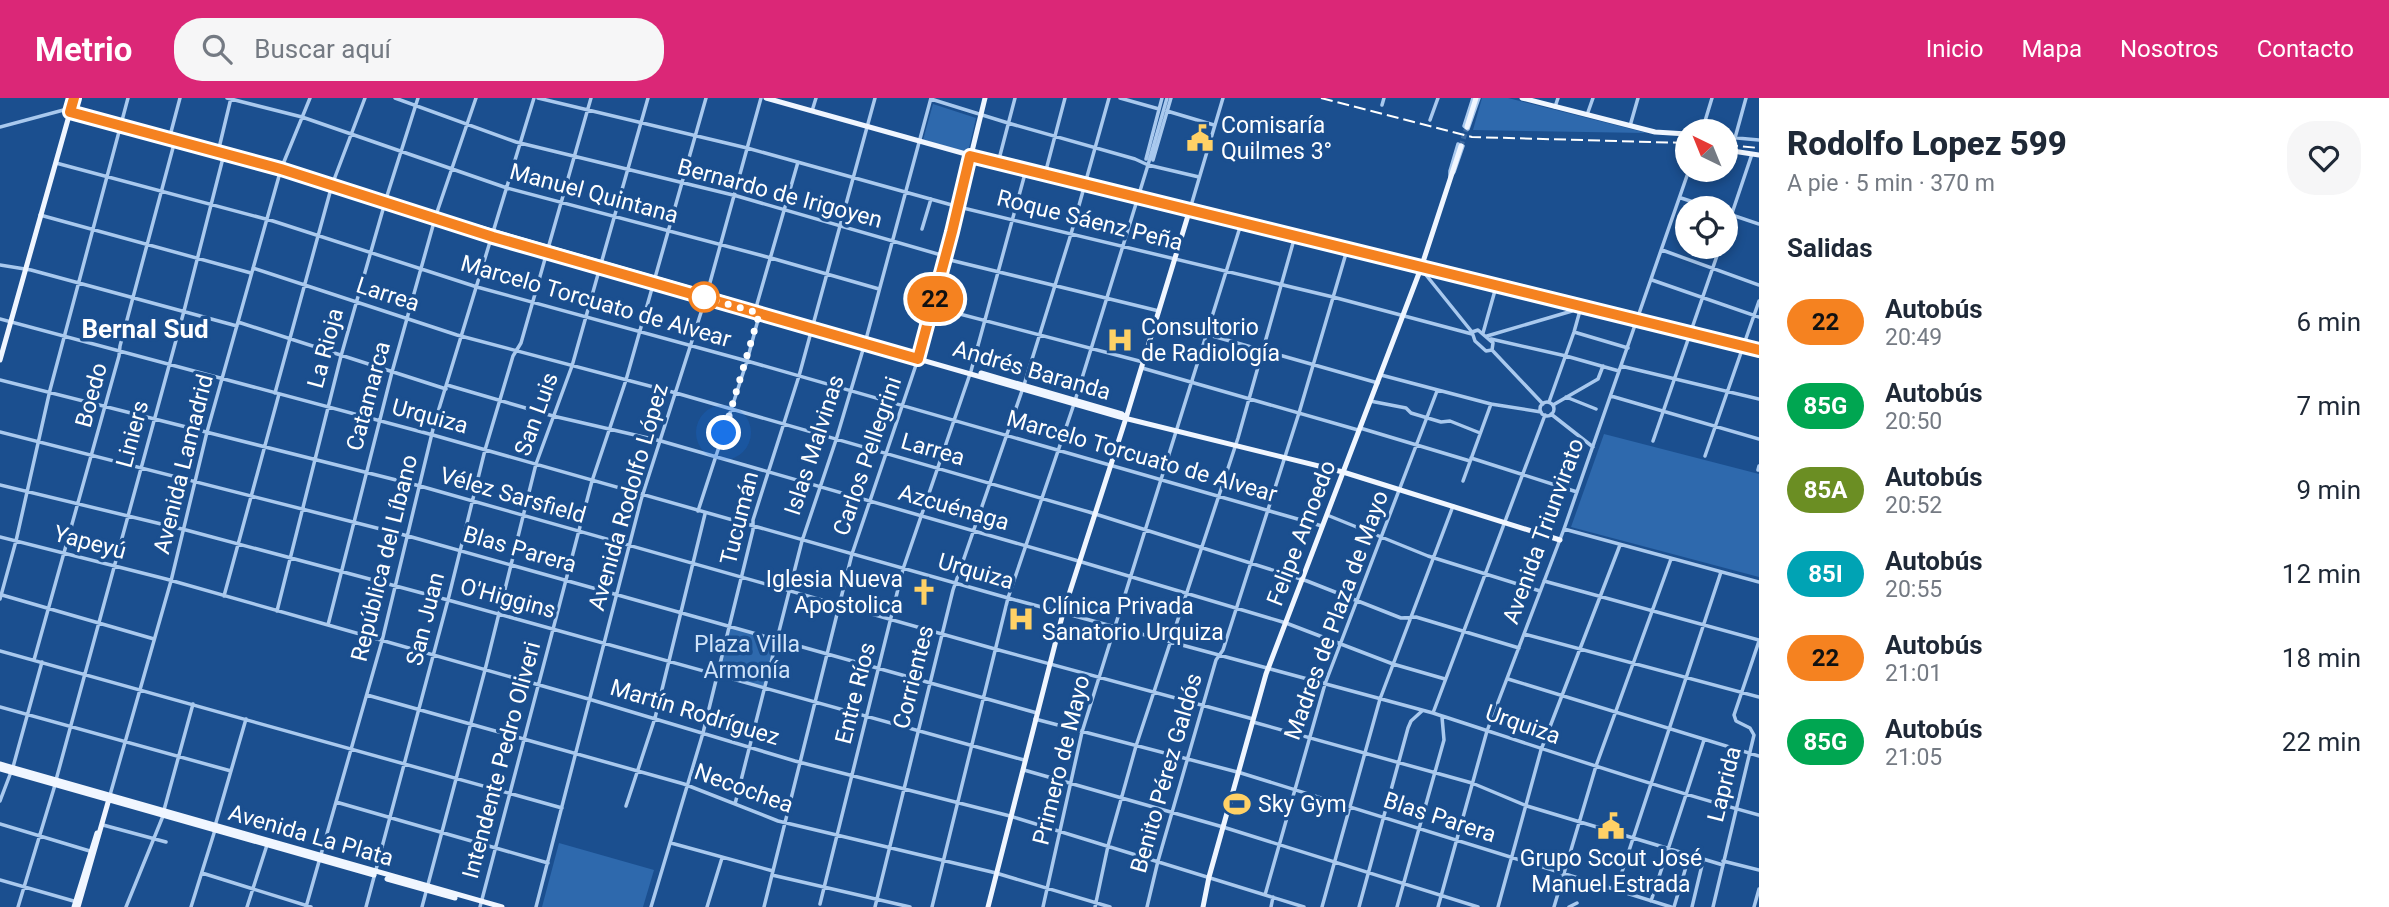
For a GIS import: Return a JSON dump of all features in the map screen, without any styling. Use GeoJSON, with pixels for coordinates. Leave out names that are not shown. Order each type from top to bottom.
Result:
{"type":"FeatureCollection","features":[{"type":"Feature","properties":{"kind":"main road"},"geometry":{"type":"LineString","coordinates":[[0,360],[3,335],[56,163],[68,110],[74,98]]}},
{"type":"Feature","properties":{"kind":"main road"},"geometry":{"type":"LineString","coordinates":[[763,98],[970,156],[1759,350]]}},
{"type":"Feature","properties":{"kind":"main road","name":"Carlos Pellegrini"},"geometry":{"type":"LineString","coordinates":[[919,358],[985,98]]}},
{"type":"Feature","properties":{"kind":"main road"},"geometry":{"type":"LineString","coordinates":[[1522,98],[1658,132],[1675,133]]}},
{"type":"Feature","properties":{"kind":"main road"},"geometry":{"type":"LineString","coordinates":[[1467,127],[1476,99]]}},
{"type":"Feature","properties":{"kind":"main road","name":"Andrés Baranda"},"geometry":{"type":"LineString","coordinates":[[68,110],[281,167],[494,235],[1122,414],[1126,418],[1343,472],[1560,540]]}},
{"type":"Feature","properties":{"kind":"main road","name":"Felipe Amoedo"},"geometry":{"type":"LineString","coordinates":[[1203,907],[1209,877],[1268,669],[1404,315],[1461,146]]}},
{"type":"Feature","properties":{"kind":"main road"},"geometry":{"type":"LineString","coordinates":[[1738,152],[1756,154]]}},
{"type":"Feature","properties":{"kind":"main road"},"geometry":{"type":"LineString","coordinates":[[988,907],[1063,613],[1190,209]]}},
{"type":"Feature","properties":{"kind":"main road","name":"Avenida La Plata"},"geometry":{"type":"LineString","coordinates":[[0,766],[488,907]]}},
{"type":"Feature","properties":{"kind":"main road","name":"Avenida Lamadrid"},"geometry":{"type":"LineString","coordinates":[[77,905],[109,798]]}},
{"type":"Feature","properties":{"kind":"main road","name":"Avenida Lamadrid"},"geometry":{"type":"LineString","coordinates":[[94,852],[109,798]]}},
{"type":"Feature","properties":{"kind":"main road","name":"Avenida La Plata"},"geometry":{"type":"LineString","coordinates":[[215,828],[320,858]]}},
{"type":"Feature","properties":{"kind":"main road","name":"Avenida La Plata"},"geometry":{"type":"LineString","coordinates":[[481,904],[502,907]]}},
{"type":"Feature","properties":{"kind":"street"},"geometry":{"type":"LineString","coordinates":[[128,98],[64,336],[16,541],[0,596],[154,639]]}},
{"type":"Feature","properties":{"kind":"street","name":"Boedo"},"geometry":{"type":"LineString","coordinates":[[34,660],[106,407],[174,144],[172,137],[180,98]]}},
{"type":"Feature","properties":{"kind":"street","name":"Manuel Quintana"},"geometry":{"type":"LineString","coordinates":[[230,98],[302,117],[507,188],[880,289]]}},
{"type":"Feature","properties":{"kind":"street","name":"Liniers"},"geometry":{"type":"LineString","coordinates":[[18,907],[56,782],[225,158],[222,151],[230,98]]}},
{"type":"Feature","properties":{"kind":"street","name":"Avenida Lamadrid"},"geometry":{"type":"LineString","coordinates":[[109,798],[171,581],[207,432],[281,167],[310,98]]}},
{"type":"Feature","properties":{"kind":"street"},"geometry":{"type":"LineString","coordinates":[[224,596],[265,447],[318,235],[333,184],[365,98]]}},
{"type":"Feature","properties":{"kind":"street","name":"Bernardo de Irigoyen"},"geometry":{"type":"LineString","coordinates":[[395,98],[520,143],[734,195],[946,258],[1159,311]]}},
{"type":"Feature","properties":{"kind":"street","name":"La Rioja"},"geometry":{"type":"LineString","coordinates":[[277,611],[341,356],[385,201],[418,98]]}},
{"type":"Feature","properties":{"kind":"street","name":"Catamarca"},"geometry":{"type":"LineString","coordinates":[[328,625],[392,372],[436,217],[476,98]]}},
{"type":"Feature","properties":{"kind":"street","name":"Roque Sáenz Peña"},"geometry":{"type":"LineString","coordinates":[[536,98],[747,148],[1012,220],[1472,333]]}},
{"type":"Feature","properties":{"kind":"street","name":"República del Líbano"},"geometry":{"type":"LineString","coordinates":[[308,907],[382,641],[433,435],[520,143],[536,98]]}},
{"type":"Feature","properties":{"kind":"street","name":"San Juan"},"geometry":{"type":"LineString","coordinates":[[366,907],[434,656],[485,450],[548,251],[590,98]]}},
{"type":"Feature","properties":{"kind":"street","name":"San Luis"},"geometry":{"type":"LineString","coordinates":[[422,907],[536,464],[572,366],[648,98]]}},
{"type":"Feature","properties":{"kind":"street","name":"Intendente Pedro Oliveri"},"geometry":{"type":"LineString","coordinates":[[481,904],[578,531],[626,380],[706,98]]}},
{"type":"Feature","properties":{"kind":"street","name":"Avenida Rodolfo López"},"geometry":{"type":"LineString","coordinates":[[536,907],[643,496],[706,295],[763,98]]}},
{"type":"Feature","properties":{"kind":"street"},"geometry":{"type":"LineString","coordinates":[[812,111],[816,98]]}},
{"type":"Feature","properties":{"kind":"street","name":"Tucumán"},"geometry":{"type":"LineString","coordinates":[[651,907],[703,733],[753,526],[799,376],[875,98]]}},
{"type":"Feature","properties":{"kind":"street"},"geometry":{"type":"LineString","coordinates":[[930,98],[1148,165],[1199,177]]}},
{"type":"Feature","properties":{"kind":"street","name":"Islas Malvinas"},"geometry":{"type":"LineString","coordinates":[[735,804],[802,541],[866,342],[930,98]]}},
{"type":"Feature","properties":{"kind":"street"},"geometry":{"type":"LineString","coordinates":[[998,163],[1015,98]]}},
{"type":"Feature","properties":{"kind":"street"},"geometry":{"type":"LineString","coordinates":[[1045,174],[1065,98]]}},
{"type":"Feature","properties":{"kind":"street","name":"Corrientes"},"geometry":{"type":"LineString","coordinates":[[875,907],[955,584],[1023,387],[1110,98]]}},
{"type":"Feature","properties":{"kind":"street"},"geometry":{"type":"LineString","coordinates":[[1120,98],[1158,109]]}},
{"type":"Feature","properties":{"kind":"street"},"geometry":{"type":"LineString","coordinates":[[1150,158],[1158,109],[1166,98]]}},
{"type":"Feature","properties":{"kind":"street"},"geometry":{"type":"LineString","coordinates":[[1150,158],[1167,111],[1166,98]]}},
{"type":"Feature","properties":{"kind":"street"},"geometry":{"type":"LineString","coordinates":[[932,907],[1008,598],[1107,298],[1166,98]]}},
{"type":"Feature","properties":{"kind":"street"},"geometry":{"type":"LineString","coordinates":[[1190,209],[1223,98]]}},
{"type":"Feature","properties":{"kind":"street"},"geometry":{"type":"LineString","coordinates":[[1382,105],[1384,98]]}},
{"type":"Feature","properties":{"kind":"street"},"geometry":{"type":"LineString","coordinates":[[1430,120],[1437,98]]}},
{"type":"Feature","properties":{"kind":"street"},"geometry":{"type":"LineString","coordinates":[[1555,107],[1558,98]]}},
{"type":"Feature","properties":{"kind":"street"},"geometry":{"type":"LineString","coordinates":[[1587,115],[1593,98]]}},
{"type":"Feature","properties":{"kind":"street"},"geometry":{"type":"LineString","coordinates":[[1629,125],[1638,98]]}},
{"type":"Feature","properties":{"kind":"street"},"geometry":{"type":"LineString","coordinates":[[1706,119],[1712,98]]}},
{"type":"Feature","properties":{"kind":"street"},"geometry":{"type":"LineString","coordinates":[[1738,127],[1746,98]]}},
{"type":"Feature","properties":{"kind":"street"},"geometry":{"type":"LineString","coordinates":[[1476,99],[1468,129],[1464,126],[1476,99]]}},
{"type":"Feature","properties":{"kind":"street"},"geometry":{"type":"LineString","coordinates":[[0,127],[68,110]]}},
{"type":"Feature","properties":{"kind":"street"},"geometry":{"type":"LineString","coordinates":[[1167,111],[1214,125]]}},
{"type":"Feature","properties":{"kind":"street"},"geometry":{"type":"LineString","coordinates":[[1738,138],[1759,141]]}},
{"type":"Feature","properties":{"kind":"street","name":"Felipe Amoedo"},"geometry":{"type":"LineString","coordinates":[[1458,144],[1463,144],[1454,172],[1450,177],[1458,144]]}},
{"type":"Feature","properties":{"kind":"street"},"geometry":{"type":"LineString","coordinates":[[1738,198],[1756,154]]}},
{"type":"Feature","properties":{"kind":"street"},"geometry":{"type":"LineString","coordinates":[[1135,159],[1150,158],[1161,167]]}},
{"type":"Feature","properties":{"kind":"street"},"geometry":{"type":"LineString","coordinates":[[698,511],[747,361],[771,258],[798,162]]}},
{"type":"Feature","properties":{"kind":"street","name":"Marcelo Torcuato de Alvear"},"geometry":{"type":"LineString","coordinates":[[56,163],[267,219],[477,287],[747,361],[1322,526]]}},
{"type":"Feature","properties":{"kind":"street","name":"Entre Ríos"},"geometry":{"type":"LineString","coordinates":[[820,904],[903,569],[971,372],[1026,170]]}},
{"type":"Feature","properties":{"kind":"street"},"geometry":{"type":"LineString","coordinates":[[922,229],[931,199]]}},
{"type":"Feature","properties":{"kind":"street","name":"Avenida Triunvirato"},"geometry":{"type":"LineString","coordinates":[[1438,907],[1488,731],[1564,529],[1675,212]]}},
{"type":"Feature","properties":{"kind":"street","name":"Larrea"},"geometry":{"type":"LineString","coordinates":[[40,215],[252,270],[462,335],[676,393],[1095,514],[1302,580],[1401,618],[1416,617],[1519,648]]}},
{"type":"Feature","properties":{"kind":"street"},"geometry":{"type":"LineString","coordinates":[[1738,217],[1759,224]]}},
{"type":"Feature","properties":{"kind":"street","name":"Primero de Mayo"},"geometry":{"type":"LineString","coordinates":[[1043,907],[1082,732],[1242,222]]}},
{"type":"Feature","properties":{"kind":"street"},"geometry":{"type":"LineString","coordinates":[[1096,905],[1108,846],[1152,692],[1249,399],[1295,236]]}},
{"type":"Feature","properties":{"kind":"street","name":"Benito Pérez Galdós"},"geometry":{"type":"LineString","coordinates":[[1147,907],[1203,705],[1299,413],[1348,249]]}},
{"type":"Feature","properties":{"kind":"street"},"geometry":{"type":"LineString","coordinates":[[1662,250],[1759,285]]}},
{"type":"Feature","properties":{"kind":"street"},"geometry":{"type":"LineString","coordinates":[[1653,441],[1716,259]]}},
{"type":"Feature","properties":{"kind":"street","name":"Azcuénaga"},"geometry":{"type":"LineString","coordinates":[[0,265],[237,324],[392,372],[768,471],[1286,623],[1393,664],[1445,679]]}},
{"type":"Feature","properties":{"kind":"street"},"geometry":{"type":"LineString","coordinates":[[1421,268],[1424,276],[1482,348],[1486,351],[1492,350]]}},
{"type":"Feature","properties":{"kind":"street"},"geometry":{"type":"LineString","coordinates":[[1651,280],[1757,316]]}},
{"type":"Feature","properties":{"kind":"street"},"geometry":{"type":"LineString","coordinates":[[1486,336],[1496,286]]}},
{"type":"Feature","properties":{"kind":"street"},"geometry":{"type":"LineString","coordinates":[[1705,456],[1743,346],[1757,316],[1759,301]]}},
{"type":"Feature","properties":{"kind":"street"},"geometry":{"type":"LineString","coordinates":[[933,307],[1091,348],[1191,383],[1471,459],[1577,492]]}},
{"type":"Feature","properties":{"kind":"street"},"geometry":{"type":"LineString","coordinates":[[1486,336],[1579,307]]}},
{"type":"Feature","properties":{"kind":"street"},"geometry":{"type":"LineString","coordinates":[[1552,414],[1554,409],[1551,404],[1574,332],[1579,307]]}},
{"type":"Feature","properties":{"kind":"street","name":"Urquiza"},"geometry":{"type":"LineString","coordinates":[[0,319],[379,420],[955,584],[1433,713],[1541,750],[1759,815]]}},
{"type":"Feature","properties":{"kind":"street"},"geometry":{"type":"LineString","coordinates":[[1156,320],[1378,383]]}},
{"type":"Feature","properties":{"kind":"street"},"geometry":{"type":"LineString","coordinates":[[1472,333],[1478,330],[1486,336],[1493,343],[1492,350]]}},
{"type":"Feature","properties":{"kind":"street"},"geometry":{"type":"LineString","coordinates":[[1574,332],[1628,348]]}},
{"type":"Feature","properties":{"kind":"street"},"geometry":{"type":"LineString","coordinates":[[1486,336],[1619,371]]}},
{"type":"Feature","properties":{"kind":"street"},"geometry":{"type":"LineString","coordinates":[[1433,713],[1543,414],[1543,404],[1492,350]]}},
{"type":"Feature","properties":{"kind":"street","name":"Carlos Pellegrini"},"geometry":{"type":"LineString","coordinates":[[764,907],[852,554],[919,358]]}},
{"type":"Feature","properties":{"kind":"street"},"geometry":{"type":"LineString","coordinates":[[1543,404],[1551,404],[1598,379],[1603,366]]}},
{"type":"Feature","properties":{"kind":"street"},"geometry":{"type":"LineString","coordinates":[[1621,366],[1759,399]]}},
{"type":"Feature","properties":{"kind":"street"},"geometry":{"type":"LineString","coordinates":[[1381,375],[1491,404],[1552,414],[1593,447]]}},
{"type":"Feature","properties":{"kind":"street","name":"Vélez Sarsfield"},"geometry":{"type":"LineString","coordinates":[[0,380],[420,486],[1472,783],[1527,806],[1689,857],[1759,870]]}},
{"type":"Feature","properties":{"kind":"street","name":"Madres de Plaza de Mayo"},"geometry":{"type":"LineString","coordinates":[[1265,895],[1325,684],[1437,391]]}},
{"type":"Feature","properties":{"kind":"street"},"geometry":{"type":"LineString","coordinates":[[1611,396],[1759,439]]}},
{"type":"Feature","properties":{"kind":"street"},"geometry":{"type":"LineString","coordinates":[[1566,397],[1596,409]]}},
{"type":"Feature","properties":{"kind":"street"},"geometry":{"type":"LineString","coordinates":[[1370,401],[1406,408],[1411,413],[1443,422],[1450,421],[1480,433]]}},
{"type":"Feature","properties":{"kind":"street"},"geometry":{"type":"LineString","coordinates":[[1463,481],[1491,404]]}},
{"type":"Feature","properties":{"kind":"street","name":"Blas Parera"},"geometry":{"type":"LineString","coordinates":[[0,432],[408,536],[983,697],[1082,732],[1238,772],[1673,907]]}},
{"type":"Feature","properties":{"kind":"street","name":"O'Higgins"},"geometry":{"type":"LineString","coordinates":[[0,485],[448,600],[1024,761]]}},
{"type":"Feature","properties":{"kind":"street"},"geometry":{"type":"LineString","coordinates":[[1322,907],[1380,699],[1452,506]]}},
{"type":"Feature","properties":{"kind":"street"},"geometry":{"type":"LineString","coordinates":[[626,806],[655,718],[706,513]]}},
{"type":"Feature","properties":{"kind":"street"},"geometry":{"type":"LineString","coordinates":[[1327,515],[1433,558],[1541,591]]}},
{"type":"Feature","properties":{"kind":"street"},"geometry":{"type":"LineString","coordinates":[[1564,529],[1759,582]]}},
{"type":"Feature","properties":{"kind":"street","name":"Yapeyú"},"geometry":{"type":"LineString","coordinates":[[0,537],[171,581]]}},
{"type":"Feature","properties":{"kind":"street"},"geometry":{"type":"LineString","coordinates":[[1498,907],[1541,750],[1620,545]]}},
{"type":"Feature","properties":{"kind":"street"},"geometry":{"type":"LineString","coordinates":[[1555,907],[1596,766],[1671,559]]}},
{"type":"Feature","properties":{"kind":"street"},"geometry":{"type":"LineString","coordinates":[[1616,890],[1721,572]]}},
{"type":"Feature","properties":{"kind":"street","name":"Martín Rodríguez"},"geometry":{"type":"LineString","coordinates":[[171,581],[751,747],[1010,816],[1304,907]]}},
{"type":"Feature","properties":{"kind":"street"},"geometry":{"type":"LineString","coordinates":[[1544,581],[1759,640]]}},
{"type":"Feature","properties":{"kind":"street"},"geometry":{"type":"LineString","coordinates":[[1524,634],[1759,697]]}},
{"type":"Feature","properties":{"kind":"street","name":"Laprida"},"geometry":{"type":"LineString","coordinates":[[1713,907],[1754,732],[1734,718],[1759,640]]}},
{"type":"Feature","properties":{"kind":"street"},"geometry":{"type":"LineString","coordinates":[[0,651],[562,808]]}},
{"type":"Feature","properties":{"kind":"street"},"geometry":{"type":"LineString","coordinates":[[0,801],[12,769],[42,662]]}},
{"type":"Feature","properties":{"kind":"street"},"geometry":{"type":"LineString","coordinates":[[1508,678],[1759,756]]}},
{"type":"Feature","properties":{"kind":"street","name":"Necochea"},"geometry":{"type":"LineString","coordinates":[[367,695],[687,785],[785,823],[996,873],[1110,907]]}},
{"type":"Feature","properties":{"kind":"street"},"geometry":{"type":"LineString","coordinates":[[125,907],[155,838],[193,704]]}},
{"type":"Feature","properties":{"kind":"street"},"geometry":{"type":"LineString","coordinates":[[0,707],[231,771]]}},
{"type":"Feature","properties":{"kind":"street"},"geometry":{"type":"LineString","coordinates":[[1359,907],[1409,724],[1422,711]]}},
{"type":"Feature","properties":{"kind":"street"},"geometry":{"type":"LineString","coordinates":[[1397,907],[1445,736],[1442,716]]}},
{"type":"Feature","properties":{"kind":"street"},"geometry":{"type":"LineString","coordinates":[[191,907],[246,719]]}},
{"type":"Feature","properties":{"kind":"street"},"geometry":{"type":"LineString","coordinates":[[1651,901],[1704,740]]}},
{"type":"Feature","properties":{"kind":"street"},"geometry":{"type":"LineString","coordinates":[[1022,769],[1223,827],[1478,907]]}},
{"type":"Feature","properties":{"kind":"street"},"geometry":{"type":"LineString","coordinates":[[336,802],[548,863]]}},
{"type":"Feature","properties":{"kind":"street"},"geometry":{"type":"LineString","coordinates":[[0,824],[94,852]]}},
{"type":"Feature","properties":{"kind":"street"},"geometry":{"type":"LineString","coordinates":[[103,825],[166,842]]}},
{"type":"Feature","properties":{"kind":"street"},"geometry":{"type":"LineString","coordinates":[[671,843],[824,887],[910,907]]}},
{"type":"Feature","properties":{"kind":"street"},"geometry":{"type":"LineString","coordinates":[[247,907],[267,845]]}},
{"type":"Feature","properties":{"kind":"street"},"geometry":{"type":"LineString","coordinates":[[1673,907],[1689,857]]}},
{"type":"Feature","properties":{"kind":"street"},"geometry":{"type":"LineString","coordinates":[[707,907],[722,858]]}},
{"type":"Feature","properties":{"kind":"street"},"geometry":{"type":"LineString","coordinates":[[1692,907],[1703,861]]}},
{"type":"Feature","properties":{"kind":"street"},"geometry":{"type":"LineString","coordinates":[[202,873],[308,907]]}},
{"type":"Feature","properties":{"kind":"street"},"geometry":{"type":"LineString","coordinates":[[0,880],[77,905]]}},
{"type":"Feature","properties":{"kind":"street"},"geometry":{"type":"LineString","coordinates":[[1754,907],[1759,889]]}},
{"type":"Feature","properties":{"kind":"street"},"geometry":{"type":"LineString","coordinates":[[1271,907],[1273,897]]}},
{"type":"Feature","properties":{"kind":"street"},"geometry":{"type":"LineString","coordinates":[[1569,907],[1577,903]]}},
{"type":"Feature","properties":{"kind":"green space"},"geometry":{"type":"Polygon","coordinates":[[[1482,98],[1508,98],[1647,133],[1473,130],[1482,98]]]}},
{"type":"Feature","properties":{"kind":"green space"},"geometry":{"type":"Polygon","coordinates":[[[933,104],[976,118],[968,152],[923,140],[933,104]]]}},
{"type":"Feature","properties":{"kind":"green space"},"geometry":{"type":"Polygon","coordinates":[[[1604,434],[1759,474],[1759,577],[1571,527],[1604,434]]]}},
{"type":"Feature","properties":{"kind":"green space","name":"Plaza Villa Armonía"},"geometry":{"type":"Polygon","coordinates":[[[729,626],[777,640],[765,688],[717,675],[729,626]]]}},
{"type":"Feature","properties":{"kind":"green space"},"geometry":{"type":"Polygon","coordinates":[[[559,843],[654,870],[643,907],[542,907],[559,843]]]}},
{"type":"Feature","properties":{"kind":"tunnel"},"geometry":{"type":"LineString","coordinates":[[1461,146],[1467,127]]}},
{"type":"Feature","properties":{"kind":"railway"},"geometry":{"type":"LineString","coordinates":[[1321,98],[1472,137],[1675,143]]}},
{"type":"Feature","properties":{"kind":"railway"},"geometry":{"type":"LineString","coordinates":[[1738,146],[1759,148]]}},
{"type":"Feature","properties":{"kind":"bus line","name":"22"},"geometry":{"type":"LineString","coordinates":[[74,98],[70,112],[281,169],[493,237],[918,359],[970,156],[1759,350]]}},
{"type":"Feature","properties":{"kind":"place","name":"Comisaría Quilmes 3°"},"geometry":{"type":"Point","coordinates":[1200,138]}},
{"type":"Feature","properties":{"kind":"place","name":"Consultorio de Radiología"},"geometry":{"type":"Point","coordinates":[1120,340]}},
{"type":"Feature","properties":{"kind":"place","name":"Iglesia Nueva Apostolica"},"geometry":{"type":"Point","coordinates":[924,592]}},
{"type":"Feature","properties":{"kind":"place","name":"Clínica Privada Sanatorio Urquiza"},"geometry":{"type":"Point","coordinates":[1021,619]}},
{"type":"Feature","properties":{"kind":"place","name":"Sky Gym"},"geometry":{"type":"Point","coordinates":[1237,804]}},
{"type":"Feature","properties":{"kind":"place","name":"Grupo Scout José Manuel Estrada"},"geometry":{"type":"Point","coordinates":[1611,826]}},
{"type":"Feature","properties":{"kind":"district","name":"Bernal Sud"},"geometry":{"type":"Point","coordinates":[145,329]}},
{"type":"Feature","properties":{"kind":"route"},"geometry":{"type":"LineString","coordinates":[[704,297],[759,315],[724,433]]}}]}
